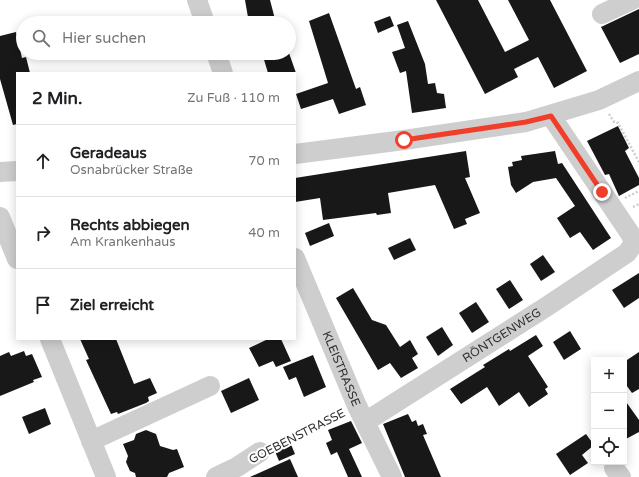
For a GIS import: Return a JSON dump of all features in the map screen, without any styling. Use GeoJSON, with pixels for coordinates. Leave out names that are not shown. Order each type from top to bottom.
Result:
{"type":"FeatureCollection","features":[{"type":"Feature","properties":{"kind":"street"},"geometry":{"type":"LineString","coordinates":[[197,0],[203,16]]}},
{"type":"Feature","properties":{"kind":"street"},"geometry":{"type":"LineString","coordinates":[[602,14],[632,0]]}},
{"type":"Feature","properties":{"kind":"street"},"geometry":{"type":"LineString","coordinates":[[218,60],[223,72]]}},
{"type":"Feature","properties":{"kind":"street"},"geometry":{"type":"LineString","coordinates":[[296,154],[526,122],[551,116],[602,98],[639,80]]}},
{"type":"Feature","properties":{"kind":"street","name":"RÖNTGENWEG"},"geometry":{"type":"LineString","coordinates":[[361,414],[546,307],[627,253],[634,243],[631,235],[551,116]]}},
{"type":"Feature","properties":{"kind":"street"},"geometry":{"type":"LineString","coordinates":[[0,217],[16,257]]}},
{"type":"Feature","properties":{"kind":"street","name":"KLEISTRASSE"},"geometry":{"type":"LineString","coordinates":[[296,260],[361,414],[392,477]]}},
{"type":"Feature","properties":{"kind":"street"},"geometry":{"type":"LineString","coordinates":[[50,340],[106,477]]}},
{"type":"Feature","properties":{"kind":"street"},"geometry":{"type":"LineString","coordinates":[[92,441],[210,386]]}},
{"type":"Feature","properties":{"kind":"street","name":"GOEBENSTRASSE"},"geometry":{"type":"LineString","coordinates":[[216,477],[237,467],[260,452]]}},
{"type":"Feature","properties":{"kind":"path"},"geometry":{"type":"LineString","coordinates":[[602,98],[609,114],[614,122],[618,123],[639,162]]}},
{"type":"Feature","properties":{"kind":"path","name":"GOEBENSTRASSE"},"geometry":{"type":"LineString","coordinates":[[260,452],[361,414]]}},
{"type":"Feature","properties":{"kind":"building"},"geometry":{"type":"Polygon","coordinates":[[[245,0],[270,0],[274,16],[248,16],[245,0]]]}},
{"type":"Feature","properties":{"kind":"building"},"geometry":{"type":"Polygon","coordinates":[[[436,0],[478,0],[505,52],[529,40],[508,0],[550,0],[587,71],[554,88],[538,57],[514,69],[518,77],[485,94],[436,0]]]}},
{"type":"Feature","properties":{"kind":"building"},"geometry":{"type":"Polygon","coordinates":[[[639,9],[639,54],[620,63],[601,27],[639,9]]]}},
{"type":"Feature","properties":{"kind":"building"},"geometry":{"type":"Polygon","coordinates":[[[329,13],[356,89],[360,87],[366,105],[339,114],[333,99],[301,109],[296,94],[328,83],[309,21],[329,13]]]}},
{"type":"Feature","properties":{"kind":"building"},"geometry":{"type":"Polygon","coordinates":[[[390,16],[394,26],[378,33],[374,22],[390,16]]]}},
{"type":"Feature","properties":{"kind":"building"},"geometry":{"type":"Polygon","coordinates":[[[408,21],[425,64],[428,84],[435,83],[437,93],[444,94],[446,108],[412,113],[406,71],[400,73],[392,52],[405,48],[397,25],[408,21]]]}},
{"type":"Feature","properties":{"kind":"building"},"geometry":{"type":"Polygon","coordinates":[[[16,32],[16,60],[27,60],[30,72],[16,72],[16,124],[13,125],[0,79],[0,36],[16,32]]]}},
{"type":"Feature","properties":{"kind":"building"},"geometry":{"type":"Polygon","coordinates":[[[264,60],[291,60],[296,72],[268,72],[264,60]]]}},
{"type":"Feature","properties":{"kind":"building"},"geometry":{"type":"Polygon","coordinates":[[[618,126],[629,148],[625,151],[639,178],[639,185],[619,196],[609,174],[605,175],[587,141],[618,126]]]}},
{"type":"Feature","properties":{"kind":"building"},"geometry":{"type":"Polygon","coordinates":[[[466,151],[470,177],[465,178],[480,213],[465,219],[467,224],[454,229],[435,185],[388,193],[391,213],[377,215],[376,213],[323,220],[320,198],[296,202],[296,178],[466,151]]]}},
{"type":"Feature","properties":{"kind":"building"},"geometry":{"type":"Polygon","coordinates":[[[555,151],[558,164],[562,163],[611,238],[593,250],[580,232],[570,238],[557,218],[575,206],[556,178],[533,182],[516,193],[511,185],[508,167],[513,166],[512,162],[522,160],[521,156],[555,151]]]}},
{"type":"Feature","properties":{"kind":"building"},"geometry":{"type":"Polygon","coordinates":[[[329,223],[334,236],[310,246],[305,233],[329,223]]]}},
{"type":"Feature","properties":{"kind":"building"},"geometry":{"type":"Polygon","coordinates":[[[410,238],[416,250],[394,260],[388,248],[410,238]]]}},
{"type":"Feature","properties":{"kind":"building"},"geometry":{"type":"Polygon","coordinates":[[[543,255],[555,272],[541,281],[530,264],[543,255]]]}},
{"type":"Feature","properties":{"kind":"building"},"geometry":{"type":"Polygon","coordinates":[[[639,273],[639,298],[624,308],[612,290],[639,273]]]}},
{"type":"Feature","properties":{"kind":"building"},"geometry":{"type":"Polygon","coordinates":[[[510,280],[523,300],[509,309],[496,289],[510,280]]]}},
{"type":"Feature","properties":{"kind":"building"},"geometry":{"type":"Polygon","coordinates":[[[353,288],[372,320],[386,325],[400,347],[410,340],[418,354],[412,358],[418,368],[401,378],[390,363],[378,370],[336,298],[353,288]]]}},
{"type":"Feature","properties":{"kind":"building"},"geometry":{"type":"Polygon","coordinates":[[[476,302],[489,322],[472,333],[459,313],[476,302]]]}},
{"type":"Feature","properties":{"kind":"building"},"geometry":{"type":"Polygon","coordinates":[[[442,327],[453,345],[438,356],[426,337],[442,327]]]}},
{"type":"Feature","properties":{"kind":"building"},"geometry":{"type":"Polygon","coordinates":[[[570,331],[581,349],[564,360],[553,342],[570,331]]]}},
{"type":"Feature","properties":{"kind":"building"},"geometry":{"type":"Polygon","coordinates":[[[536,335],[543,346],[528,356],[548,387],[545,389],[548,394],[529,407],[519,392],[499,406],[487,387],[461,404],[450,389],[485,367],[483,365],[536,335]]]}},
{"type":"Feature","properties":{"kind":"building"},"geometry":{"type":"Polygon","coordinates":[[[80,340],[116,340],[134,384],[150,378],[157,393],[148,397],[149,401],[146,403],[118,414],[117,412],[111,414],[86,360],[89,359],[80,340]]]}},
{"type":"Feature","properties":{"kind":"building"},"geometry":{"type":"Polygon","coordinates":[[[266,340],[281,340],[291,361],[276,367],[273,361],[259,367],[249,348],[266,340]]]}},
{"type":"Feature","properties":{"kind":"building"},"geometry":{"type":"Polygon","coordinates":[[[24,351],[26,356],[32,354],[42,377],[33,380],[34,382],[0,396],[0,356],[9,352],[11,356],[24,351]]]}},
{"type":"Feature","properties":{"kind":"building"},"geometry":{"type":"Polygon","coordinates":[[[639,352],[639,389],[632,393],[627,386],[627,360],[639,352]]]}},
{"type":"Feature","properties":{"kind":"building"},"geometry":{"type":"Polygon","coordinates":[[[313,355],[326,387],[304,397],[296,377],[289,380],[283,367],[313,355]]]}},
{"type":"Feature","properties":{"kind":"building"},"geometry":{"type":"Polygon","coordinates":[[[249,378],[259,400],[231,413],[221,391],[249,378]]]}},
{"type":"Feature","properties":{"kind":"building"},"geometry":{"type":"Polygon","coordinates":[[[627,403],[639,420],[639,432],[627,438],[627,403]]]}},
{"type":"Feature","properties":{"kind":"building"},"geometry":{"type":"Polygon","coordinates":[[[45,408],[51,424],[29,434],[22,417],[45,408]]]}},
{"type":"Feature","properties":{"kind":"building"},"geometry":{"type":"Polygon","coordinates":[[[408,414],[412,422],[416,420],[418,426],[423,424],[427,434],[423,435],[441,477],[405,477],[383,424],[408,414]]]}},
{"type":"Feature","properties":{"kind":"building"},"geometry":{"type":"Polygon","coordinates":[[[351,421],[362,443],[349,449],[362,477],[348,477],[337,452],[331,455],[326,443],[332,440],[328,430],[351,421]]]}},
{"type":"Feature","properties":{"kind":"building"},"geometry":{"type":"Polygon","coordinates":[[[146,430],[156,434],[160,446],[173,450],[177,449],[184,467],[169,473],[167,477],[136,477],[135,473],[130,471],[126,462],[128,456],[123,444],[134,440],[136,434],[146,430]]]}},
{"type":"Feature","properties":{"kind":"building"},"geometry":{"type":"Polygon","coordinates":[[[586,434],[591,441],[591,448],[582,455],[588,463],[570,475],[556,454],[586,434]]]}},
{"type":"Feature","properties":{"kind":"building"},"geometry":{"type":"Polygon","coordinates":[[[290,442],[295,454],[279,461],[274,449],[290,442]]]}},
{"type":"Feature","properties":{"kind":"building"},"geometry":{"type":"Polygon","coordinates":[[[290,459],[298,477],[250,477],[290,459]]]}},
{"type":"Feature","properties":{"kind":"route"},"geometry":{"type":"LineString","coordinates":[[404,140],[526,122],[551,116],[602,192]]}}]}
